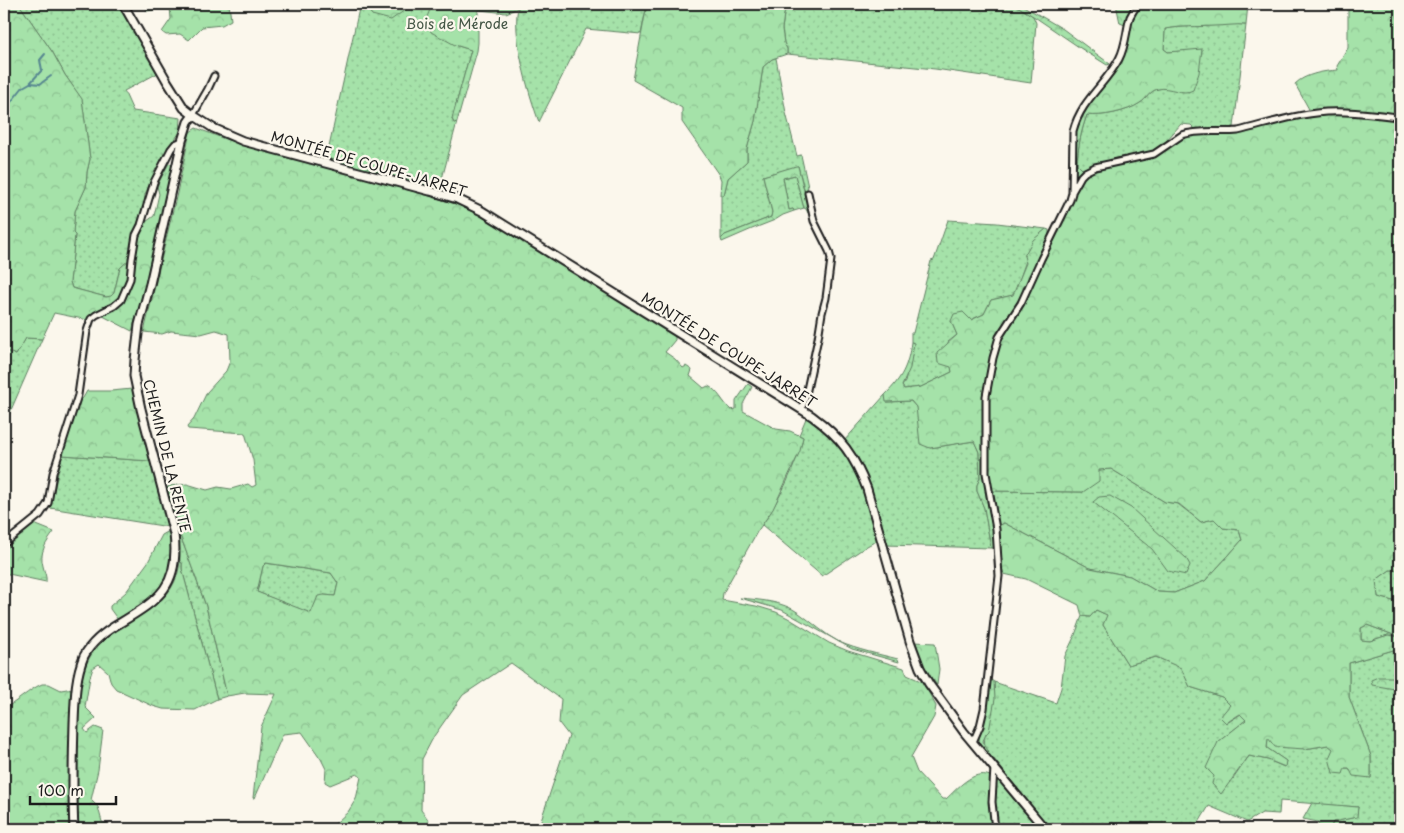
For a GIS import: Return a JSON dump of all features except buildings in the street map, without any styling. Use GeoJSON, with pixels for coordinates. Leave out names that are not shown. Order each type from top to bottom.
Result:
{"type":"FeatureCollection","features":[{"type":"Feature","properties":{"kind":"main road","name":"MONTÉE DE COUPE-JARRET"},"geometry":{"type":"LineString","coordinates":[[123,4],[184,108],[220,132],[243,141],[438,193],[472,206],[801,410],[820,422],[835,435],[857,465],[867,489],[914,655],[929,684],[973,742],[1045,829]]}},
{"type":"Feature","properties":{"kind":"main road","name":"CHEMIN DE LA RENTE"},"geometry":{"type":"LineString","coordinates":[[74,829],[72,770],[76,688],[81,663],[99,637],[158,598],[170,580],[175,565],[176,544],[174,534],[134,376],[140,325],[182,140],[192,115]]}},
{"type":"Feature","properties":{"kind":"street"},"geometry":{"type":"LineString","coordinates":[[1072,193],[1073,131],[1076,122],[1083,107],[1120,58],[1130,18],[1138,4]]}},
{"type":"Feature","properties":{"kind":"street"},"geometry":{"type":"LineString","coordinates":[[192,115],[208,90],[214,76]]}},
{"type":"Feature","properties":{"kind":"street"},"geometry":{"type":"LineString","coordinates":[[973,742],[980,726],[984,709],[999,576],[996,529],[986,473],[986,396],[1000,337],[1021,303],[1081,176],[1095,167],[1154,154],[1187,133],[1238,131],[1309,114],[1326,112],[1342,111],[1400,117]]}},
{"type":"Feature","properties":{"kind":"street"},"geometry":{"type":"LineString","coordinates":[[4,544],[40,515],[48,503],[53,473],[78,395],[87,331],[92,319],[96,315],[114,306],[121,300],[130,279],[136,235],[143,220],[154,182],[171,149],[182,140]]}},
{"type":"Feature","properties":{"kind":"street"},"geometry":{"type":"LineString","coordinates":[[801,410],[806,399],[826,298],[831,259],[829,251],[814,222],[808,193]]}},
{"type":"Feature","properties":{"kind":"street"},"geometry":{"type":"LineString","coordinates":[[994,768],[992,802],[996,829]]}},
{"type":"Feature","properties":{"kind":"green space"},"geometry":{"type":"Polygon","coordinates":[[[4,4],[19,4],[82,99],[90,159],[86,187],[75,211],[73,233],[75,235],[70,282],[72,288],[106,297],[111,296],[114,293],[120,268],[131,258],[125,289],[115,303],[88,320],[54,313],[42,339],[26,338],[16,355],[4,350],[4,4]]]}},
{"type":"Feature","properties":{"kind":"green space"},"geometry":{"type":"Polygon","coordinates":[[[19,4],[79,4],[81,7],[86,4],[120,4],[158,73],[124,91],[133,111],[181,118],[180,132],[166,152],[145,194],[141,218],[132,241],[131,258],[120,268],[114,293],[111,297],[72,288],[70,282],[75,235],[73,233],[75,211],[86,187],[90,159],[82,100],[53,53],[19,4]]]}},
{"type":"Feature","properties":{"kind":"green space"},"geometry":{"type":"Polygon","coordinates":[[[157,4],[229,4],[231,20],[222,25],[202,27],[189,40],[180,34],[166,35],[162,32],[171,19],[170,7],[147,11],[146,6],[157,4]]]}},
{"type":"Feature","properties":{"kind":"green space"},"geometry":{"type":"Polygon","coordinates":[[[360,4],[364,4],[372,15],[405,10],[412,4],[432,7],[455,45],[471,50],[452,119],[454,123],[457,122],[439,190],[326,161],[360,4]]]}},
{"type":"Feature","properties":{"kind":"green space","name":"Bois de Mérode"},"geometry":{"type":"Polygon","coordinates":[[[364,4],[412,4],[391,20],[372,15],[364,4]]]}},
{"type":"Feature","properties":{"kind":"green space","name":"Bois de Mérode"},"geometry":{"type":"Polygon","coordinates":[[[412,4],[519,4],[518,8],[506,13],[478,11],[477,51],[457,122],[454,123],[452,119],[471,50],[455,45],[431,32],[427,17],[431,7],[412,4]]]}},
{"type":"Feature","properties":{"kind":"green space"},"geometry":{"type":"Polygon","coordinates":[[[519,4],[647,4],[641,34],[586,29],[539,122],[530,96],[519,46],[517,16],[519,4]]]}},
{"type":"Feature","properties":{"kind":"green space"},"geometry":{"type":"Polygon","coordinates":[[[647,4],[790,4],[784,14],[782,29],[787,54],[772,59],[763,67],[755,121],[747,149],[747,161],[728,178],[724,195],[720,195],[721,180],[719,175],[682,122],[682,108],[633,80],[647,4]]]}},
{"type":"Feature","properties":{"kind":"green space"},"geometry":{"type":"Polygon","coordinates":[[[790,4],[1014,4],[1033,16],[1036,23],[1031,83],[935,69],[787,54],[782,29],[784,14],[790,4]]]}},
{"type":"Feature","properties":{"kind":"green space"},"geometry":{"type":"Polygon","coordinates":[[[1014,4],[1020,4],[1063,29],[1110,64],[1107,65],[1095,58],[1014,4]]]}},
{"type":"Feature","properties":{"kind":"green space"},"geometry":{"type":"Polygon","coordinates":[[[1116,4],[1248,4],[1246,25],[1165,29],[1164,49],[1168,52],[1202,49],[1199,73],[1193,90],[1185,92],[1162,88],[1152,91],[1140,103],[1128,109],[1106,114],[1087,115],[1081,133],[1077,158],[1077,164],[1082,169],[1078,180],[1074,180],[1075,133],[1077,124],[1083,110],[1117,66],[1130,27],[1120,23],[1116,4]]]}},
{"type":"Feature","properties":{"kind":"green space"},"geometry":{"type":"Polygon","coordinates":[[[1348,4],[1400,4],[1400,570],[1390,570],[1376,580],[1378,597],[1400,603],[1400,635],[1394,635],[1367,625],[1361,628],[1361,640],[1370,641],[1388,635],[1400,637],[1400,648],[1349,663],[1349,697],[1371,756],[1371,778],[1353,776],[1349,768],[1345,768],[1343,774],[1333,773],[1329,758],[1333,749],[1328,745],[1305,749],[1275,747],[1268,738],[1267,748],[1286,761],[1285,767],[1268,760],[1249,756],[1221,794],[1212,784],[1214,776],[1206,768],[1218,742],[1246,720],[1240,714],[1226,723],[1220,717],[1230,705],[1222,697],[1190,687],[1181,668],[1156,657],[1128,665],[1103,625],[1107,615],[1096,610],[1090,617],[1082,616],[1079,605],[1026,579],[1004,574],[999,526],[1004,523],[1090,568],[1130,576],[1158,592],[1174,593],[1205,581],[1242,540],[1239,530],[1223,528],[1214,519],[1201,522],[1179,504],[1165,502],[1111,469],[1099,470],[1099,481],[1083,492],[985,491],[994,536],[994,548],[991,548],[984,508],[977,491],[980,478],[979,452],[974,441],[930,448],[920,444],[916,407],[911,401],[886,402],[885,395],[896,383],[903,371],[911,342],[914,343],[910,368],[902,386],[904,389],[921,387],[952,372],[951,367],[938,363],[937,353],[957,335],[951,321],[954,314],[963,312],[971,320],[984,314],[991,300],[1013,295],[1026,263],[1024,256],[1033,240],[1046,229],[1049,230],[1026,288],[998,335],[996,355],[1005,331],[1030,291],[1080,182],[1086,173],[1156,156],[1178,139],[1194,134],[1243,132],[1308,116],[1310,111],[1295,84],[1309,75],[1338,70],[1337,66],[1348,48],[1348,4]]]}},
{"type":"Feature","properties":{"kind":"green space"},"geometry":{"type":"Polygon","coordinates":[[[1232,24],[1246,25],[1234,127],[1220,130],[1196,130],[1191,125],[1181,124],[1159,149],[1152,153],[1095,165],[1081,171],[1082,169],[1077,164],[1077,158],[1081,133],[1087,115],[1106,114],[1128,109],[1140,103],[1152,91],[1162,88],[1189,92],[1202,50],[1168,52],[1164,49],[1165,29],[1232,24]]]}},
{"type":"Feature","properties":{"kind":"green space"},"geometry":{"type":"Polygon","coordinates":[[[776,58],[786,113],[797,156],[801,155],[808,187],[805,192],[798,166],[763,176],[772,212],[771,217],[725,235],[721,239],[721,195],[724,195],[728,178],[747,161],[747,149],[755,121],[763,67],[776,58]]]}},
{"type":"Feature","properties":{"kind":"green space"},"geometry":{"type":"Polygon","coordinates":[[[196,128],[225,139],[461,206],[479,215],[675,335],[675,340],[665,352],[683,368],[686,366],[692,370],[690,376],[704,388],[708,386],[715,390],[731,410],[736,409],[736,401],[748,384],[752,387],[743,404],[743,411],[776,429],[790,431],[803,437],[800,451],[773,509],[757,532],[723,593],[722,600],[756,606],[776,612],[829,643],[848,651],[904,668],[907,675],[923,682],[936,706],[934,717],[911,757],[917,772],[942,799],[946,799],[960,785],[978,775],[990,776],[992,829],[538,829],[569,736],[559,723],[561,699],[511,663],[463,695],[434,736],[422,759],[421,810],[432,829],[329,829],[348,812],[356,799],[361,777],[357,774],[330,785],[325,782],[326,769],[302,732],[283,734],[255,798],[253,798],[261,727],[276,694],[245,693],[227,696],[206,606],[176,524],[167,488],[169,486],[187,484],[207,490],[218,487],[231,489],[248,484],[252,487],[256,485],[253,460],[245,433],[188,429],[187,427],[194,419],[207,392],[226,371],[230,361],[229,334],[216,330],[201,334],[171,331],[162,334],[144,332],[190,132],[196,128]],[[266,563],[263,566],[257,592],[311,613],[318,596],[335,596],[338,583],[331,573],[266,563]]]}},
{"type":"Feature","properties":{"kind":"green space"},"geometry":{"type":"Polygon","coordinates":[[[169,163],[174,166],[151,266],[132,331],[103,316],[124,298],[137,241],[143,224],[154,216],[159,194],[157,186],[169,163]]]}},
{"type":"Feature","properties":{"kind":"green space"},"geometry":{"type":"Polygon","coordinates":[[[798,166],[808,213],[804,208],[795,175],[783,178],[789,210],[793,209],[794,211],[722,242],[721,239],[725,235],[771,217],[772,212],[763,176],[798,166]]]}},
{"type":"Feature","properties":{"kind":"green space"},"geometry":{"type":"Polygon","coordinates":[[[795,175],[804,208],[794,211],[793,209],[789,210],[783,178],[795,175]]]}},
{"type":"Feature","properties":{"kind":"green space"},"geometry":{"type":"Polygon","coordinates":[[[948,220],[1046,229],[1033,241],[1014,295],[991,300],[984,314],[970,320],[951,321],[957,335],[948,342],[952,372],[921,387],[904,389],[902,386],[905,382],[914,344],[911,342],[911,333],[913,333],[931,261],[934,260],[948,220]]]}},
{"type":"Feature","properties":{"kind":"green space"},"geometry":{"type":"Polygon","coordinates":[[[26,338],[42,339],[4,426],[4,350],[16,355],[26,338]]]}},
{"type":"Feature","properties":{"kind":"green space"},"geometry":{"type":"Polygon","coordinates":[[[132,389],[150,461],[62,455],[79,400],[83,398],[87,391],[132,389]]]}},
{"type":"Feature","properties":{"kind":"green space"},"geometry":{"type":"Polygon","coordinates":[[[885,395],[887,402],[911,401],[916,407],[930,448],[974,441],[979,452],[980,478],[977,491],[984,508],[991,548],[885,545],[875,505],[865,476],[859,462],[844,441],[885,395]]]}},
{"type":"Feature","properties":{"kind":"green space"},"geometry":{"type":"Polygon","coordinates":[[[807,416],[834,438],[849,457],[860,480],[878,540],[822,576],[762,525],[781,494],[792,470],[803,437],[799,435],[807,416]]]}},
{"type":"Feature","properties":{"kind":"green space"},"geometry":{"type":"Polygon","coordinates":[[[62,455],[150,461],[169,527],[50,508],[62,455]]]}},
{"type":"Feature","properties":{"kind":"green space"},"geometry":{"type":"Polygon","coordinates":[[[1111,469],[1165,502],[1178,504],[1201,522],[1214,519],[1223,528],[1239,530],[1242,540],[1205,581],[1174,593],[1158,592],[1130,576],[1090,568],[1004,523],[999,526],[992,491],[1083,492],[1099,470],[1111,469]]]}},
{"type":"Feature","properties":{"kind":"green space"},"geometry":{"type":"Polygon","coordinates":[[[1110,496],[1131,508],[1186,558],[1190,565],[1186,575],[1168,571],[1152,549],[1093,502],[1099,497],[1110,496]]]}},
{"type":"Feature","properties":{"kind":"green space"},"geometry":{"type":"Polygon","coordinates":[[[34,524],[54,532],[46,544],[42,556],[46,582],[4,573],[4,548],[10,541],[34,524]]]}},
{"type":"Feature","properties":{"kind":"green space"},"geometry":{"type":"Polygon","coordinates":[[[169,531],[172,549],[171,559],[162,585],[151,599],[135,611],[118,620],[110,606],[126,592],[148,562],[162,535],[169,531]]]}},
{"type":"Feature","properties":{"kind":"green space"},"geometry":{"type":"Polygon","coordinates":[[[179,532],[206,606],[227,696],[217,699],[182,563],[180,562],[179,532]]]}},
{"type":"Feature","properties":{"kind":"green space"},"geometry":{"type":"Polygon","coordinates":[[[180,562],[182,563],[217,699],[195,710],[163,709],[116,689],[111,683],[108,672],[99,664],[93,668],[85,707],[96,718],[84,729],[87,733],[95,727],[103,730],[98,770],[91,800],[98,807],[102,822],[119,829],[76,829],[77,715],[79,690],[86,666],[101,641],[167,595],[175,581],[180,562]]]}},
{"type":"Feature","properties":{"kind":"green space"},"geometry":{"type":"Polygon","coordinates":[[[265,563],[331,573],[338,583],[335,596],[324,595],[311,614],[257,592],[265,563]]]}},
{"type":"Feature","properties":{"kind":"green space"},"geometry":{"type":"Polygon","coordinates":[[[1390,570],[1400,570],[1400,603],[1378,597],[1376,580],[1390,570]]]}},
{"type":"Feature","properties":{"kind":"green space"},"geometry":{"type":"Polygon","coordinates":[[[740,598],[771,602],[792,609],[832,638],[782,610],[740,598]]]}},
{"type":"Feature","properties":{"kind":"green space"},"geometry":{"type":"Polygon","coordinates":[[[1096,610],[1108,615],[1103,625],[1128,665],[1156,657],[1182,668],[1190,687],[1222,697],[1230,705],[1227,723],[1241,714],[1246,720],[1218,742],[1233,779],[1249,756],[1268,760],[1284,767],[1286,761],[1267,748],[1268,737],[1305,749],[1328,745],[1334,749],[1345,768],[1371,778],[1371,756],[1349,697],[1349,663],[1400,648],[1400,810],[1397,829],[1330,829],[1333,822],[1356,817],[1358,807],[1280,801],[1279,814],[1262,813],[1247,822],[1209,806],[1195,829],[1048,829],[994,759],[992,761],[987,754],[985,739],[994,702],[994,682],[1056,703],[1061,688],[1065,656],[1082,616],[1090,617],[1096,610]]]}},
{"type":"Feature","properties":{"kind":"green space"},"geometry":{"type":"Polygon","coordinates":[[[1367,625],[1394,635],[1400,635],[1400,637],[1388,635],[1370,641],[1361,640],[1361,628],[1367,625]]]}},
{"type":"Feature","properties":{"kind":"green space"},"geometry":{"type":"Polygon","coordinates":[[[914,642],[935,643],[939,669],[937,685],[927,673],[921,659],[918,657],[914,642]]]}},
{"type":"Feature","properties":{"kind":"green space"},"geometry":{"type":"Polygon","coordinates":[[[840,643],[898,659],[899,662],[852,649],[840,643]]]}},
{"type":"Feature","properties":{"kind":"green space"},"geometry":{"type":"Polygon","coordinates":[[[1378,677],[1400,679],[1400,690],[1372,685],[1371,680],[1378,677]]]}},
{"type":"Feature","properties":{"kind":"green space"},"geometry":{"type":"Polygon","coordinates":[[[991,680],[994,682],[995,699],[989,731],[983,741],[988,751],[986,754],[979,739],[991,680]]]}},
{"type":"Feature","properties":{"kind":"green space"},"geometry":{"type":"Polygon","coordinates":[[[42,684],[49,684],[61,690],[73,688],[71,829],[4,829],[4,708],[42,684]]]}},
{"type":"Feature","properties":{"kind":"green space"},"geometry":{"type":"Polygon","coordinates":[[[996,781],[1002,782],[1041,829],[998,829],[994,789],[996,781]]]}},
{"type":"Feature","properties":{"kind":"green space"},"geometry":{"type":"Polygon","coordinates":[[[1312,803],[1358,807],[1357,817],[1333,822],[1330,829],[1318,829],[1318,822],[1303,819],[1312,803]]]}},
{"type":"Feature","properties":{"kind":"waterway"},"geometry":{"type":"LineString","coordinates":[[4,104],[11,102],[23,87],[30,83],[42,70],[40,60],[45,54]]}},
{"type":"Feature","properties":{"kind":"waterway"},"geometry":{"type":"LineString","coordinates":[[31,83],[40,84],[51,76]]}}]}
